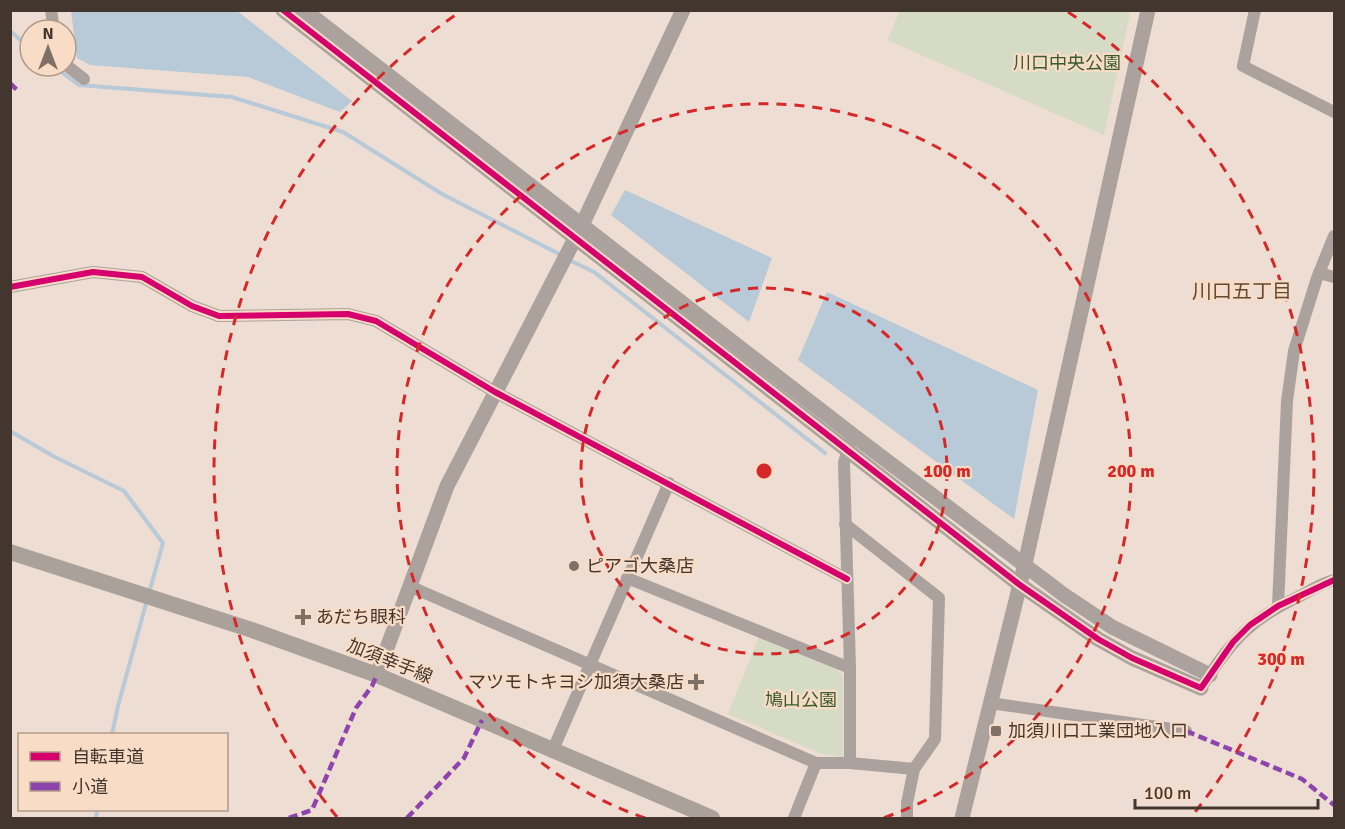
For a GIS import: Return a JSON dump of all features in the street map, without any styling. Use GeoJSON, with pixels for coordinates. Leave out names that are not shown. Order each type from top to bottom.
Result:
{"type":"FeatureCollection","features":[{"type":"Feature","properties":{"kind":"main road","name":"加須幸手線"},"geometry":{"type":"LineString","coordinates":[[10,552],[252,630],[376,675],[712,819]]}},
{"type":"Feature","properties":{"kind":"street"},"geometry":{"type":"LineString","coordinates":[[283,10],[579,231]]}},
{"type":"Feature","properties":{"kind":"street"},"geometry":{"type":"LineString","coordinates":[[304,10],[579,231],[850,443],[1020,585],[1098,639],[1132,658],[1201,688],[1233,642],[1250,625],[1278,606],[1335,580]]}},
{"type":"Feature","properties":{"kind":"street"},"geometry":{"type":"LineString","coordinates":[[376,675],[447,486],[579,231],[683,10]]}},
{"type":"Feature","properties":{"kind":"street"},"geometry":{"type":"LineString","coordinates":[[962,819],[1025,564],[1148,10]]}},
{"type":"Feature","properties":{"kind":"street"},"geometry":{"type":"LineString","coordinates":[[1255,10],[1243,66],[1335,112]]}},
{"type":"Feature","properties":{"kind":"street"},"geometry":{"type":"LineString","coordinates":[[78,74],[84,79]]}},
{"type":"Feature","properties":{"kind":"street"},"geometry":{"type":"LineString","coordinates":[[1278,606],[1289,392],[1294,351],[1319,273],[1335,236]]}},
{"type":"Feature","properties":{"kind":"street"},"geometry":{"type":"LineString","coordinates":[[10,288],[93,272],[142,277],[192,306],[219,316],[348,314],[376,321],[495,392],[848,579]]}},
{"type":"Feature","properties":{"kind":"street"},"geometry":{"type":"LineString","coordinates":[[1319,273],[1335,277]]}},
{"type":"Feature","properties":{"kind":"street"},"geometry":{"type":"LineString","coordinates":[[850,443],[1112,627],[1210,675]]}},
{"type":"Feature","properties":{"kind":"street"},"geometry":{"type":"LineString","coordinates":[[850,443],[844,463],[850,668],[850,764]]}},
{"type":"Feature","properties":{"kind":"street"},"geometry":{"type":"LineString","coordinates":[[552,752],[669,483]]}},
{"type":"Feature","properties":{"kind":"street"},"geometry":{"type":"LineString","coordinates":[[845,524],[939,598],[935,739],[914,769],[907,803],[907,819]]}},
{"type":"Feature","properties":{"kind":"street"},"geometry":{"type":"LineString","coordinates":[[627,578],[850,668]]}},
{"type":"Feature","properties":{"kind":"street"},"geometry":{"type":"LineString","coordinates":[[409,586],[816,763],[914,769]]}},
{"type":"Feature","properties":{"kind":"street"},"geometry":{"type":"LineString","coordinates":[[990,704],[1186,731]]}},
{"type":"Feature","properties":{"kind":"street"},"geometry":{"type":"LineString","coordinates":[[794,819],[816,763]]}},
{"type":"Feature","properties":{"kind":"green space","name":"川口中央公園"},"geometry":{"type":"Polygon","coordinates":[[[1126,10],[1130,14],[1104,135],[887,40],[900,11],[1126,10]]]}},
{"type":"Feature","properties":{"kind":"green space","name":"鳩山公園"},"geometry":{"type":"Polygon","coordinates":[[[759,637],[837,669],[843,676],[843,757],[822,754],[728,714],[759,637]]]}},
{"type":"Feature","properties":{"kind":"water"},"geometry":{"type":"Polygon","coordinates":[[[71,11],[237,11],[352,101],[340,112],[248,77],[90,65],[78,59],[78,18],[72,18],[71,11]]]}},
{"type":"Feature","properties":{"kind":"water"},"geometry":{"type":"Polygon","coordinates":[[[625,190],[772,258],[749,322],[611,215],[625,190]]]}},
{"type":"Feature","properties":{"kind":"water"},"geometry":{"type":"Polygon","coordinates":[[[827,292],[1038,390],[1014,519],[798,360],[827,292]]]}},
{"type":"Feature","properties":{"kind":"waterway"},"geometry":{"type":"LineString","coordinates":[[10,31],[18,38]]}},
{"type":"Feature","properties":{"kind":"waterway"},"geometry":{"type":"LineString","coordinates":[[69,78],[79,85],[232,97],[343,132],[442,194],[563,256]]}},
{"type":"Feature","properties":{"kind":"waterway"},"geometry":{"type":"LineString","coordinates":[[569,260],[594,272],[825,453]]}},
{"type":"Feature","properties":{"kind":"waterway"},"geometry":{"type":"LineString","coordinates":[[10,431],[53,456],[124,491],[163,543],[149,593]]}},
{"type":"Feature","properties":{"kind":"waterway"},"geometry":{"type":"LineString","coordinates":[[112,733],[147,600]]}},
{"type":"Feature","properties":{"kind":"waterway"},"geometry":{"type":"LineString","coordinates":[[96,818],[97,811]]}},
{"type":"Feature","properties":{"kind":"marked path"},"geometry":{"type":"LineString","coordinates":[[10,83],[19,92]]}},
{"type":"Feature","properties":{"kind":"marked path"},"geometry":{"type":"LineString","coordinates":[[289,818],[312,810],[356,708],[377,675]]}},
{"type":"Feature","properties":{"kind":"marked path"},"geometry":{"type":"LineString","coordinates":[[407,818],[464,758],[482,720]]}},
{"type":"Feature","properties":{"kind":"marked path"},"geometry":{"type":"LineString","coordinates":[[1186,731],[1302,779],[1334,805]]}},
{"type":"Feature","properties":{"kind":"cycle path"},"geometry":{"type":"LineString","coordinates":[[283,10],[1020,585],[1098,639],[1132,658],[1201,688],[1233,642],[1250,625],[1278,606],[1334,580]]}},
{"type":"Feature","properties":{"kind":"cycle path"},"geometry":{"type":"LineString","coordinates":[[10,287],[93,272],[142,277],[192,306],[219,316],[348,314],[376,321],[495,392],[847,579]]}},
{"type":"Feature","properties":{"kind":"place","name":"ピアゴ大桑店"},"geometry":{"type":"Point","coordinates":[574,566]}},
{"type":"Feature","properties":{"kind":"place","name":"あだち眼科"},"geometry":{"type":"Point","coordinates":[303,617]}},
{"type":"Feature","properties":{"kind":"place","name":"マツモトキヨシ加須大桑店"},"geometry":{"type":"Point","coordinates":[696,682]}},
{"type":"Feature","properties":{"kind":"place","name":"加須川口工業団地入口"},"geometry":{"type":"Point","coordinates":[996,731]}},
{"type":"Feature","properties":{"kind":"district","name":"川口五丁目"},"geometry":{"type":"Point","coordinates":[1242,291]}}]}
